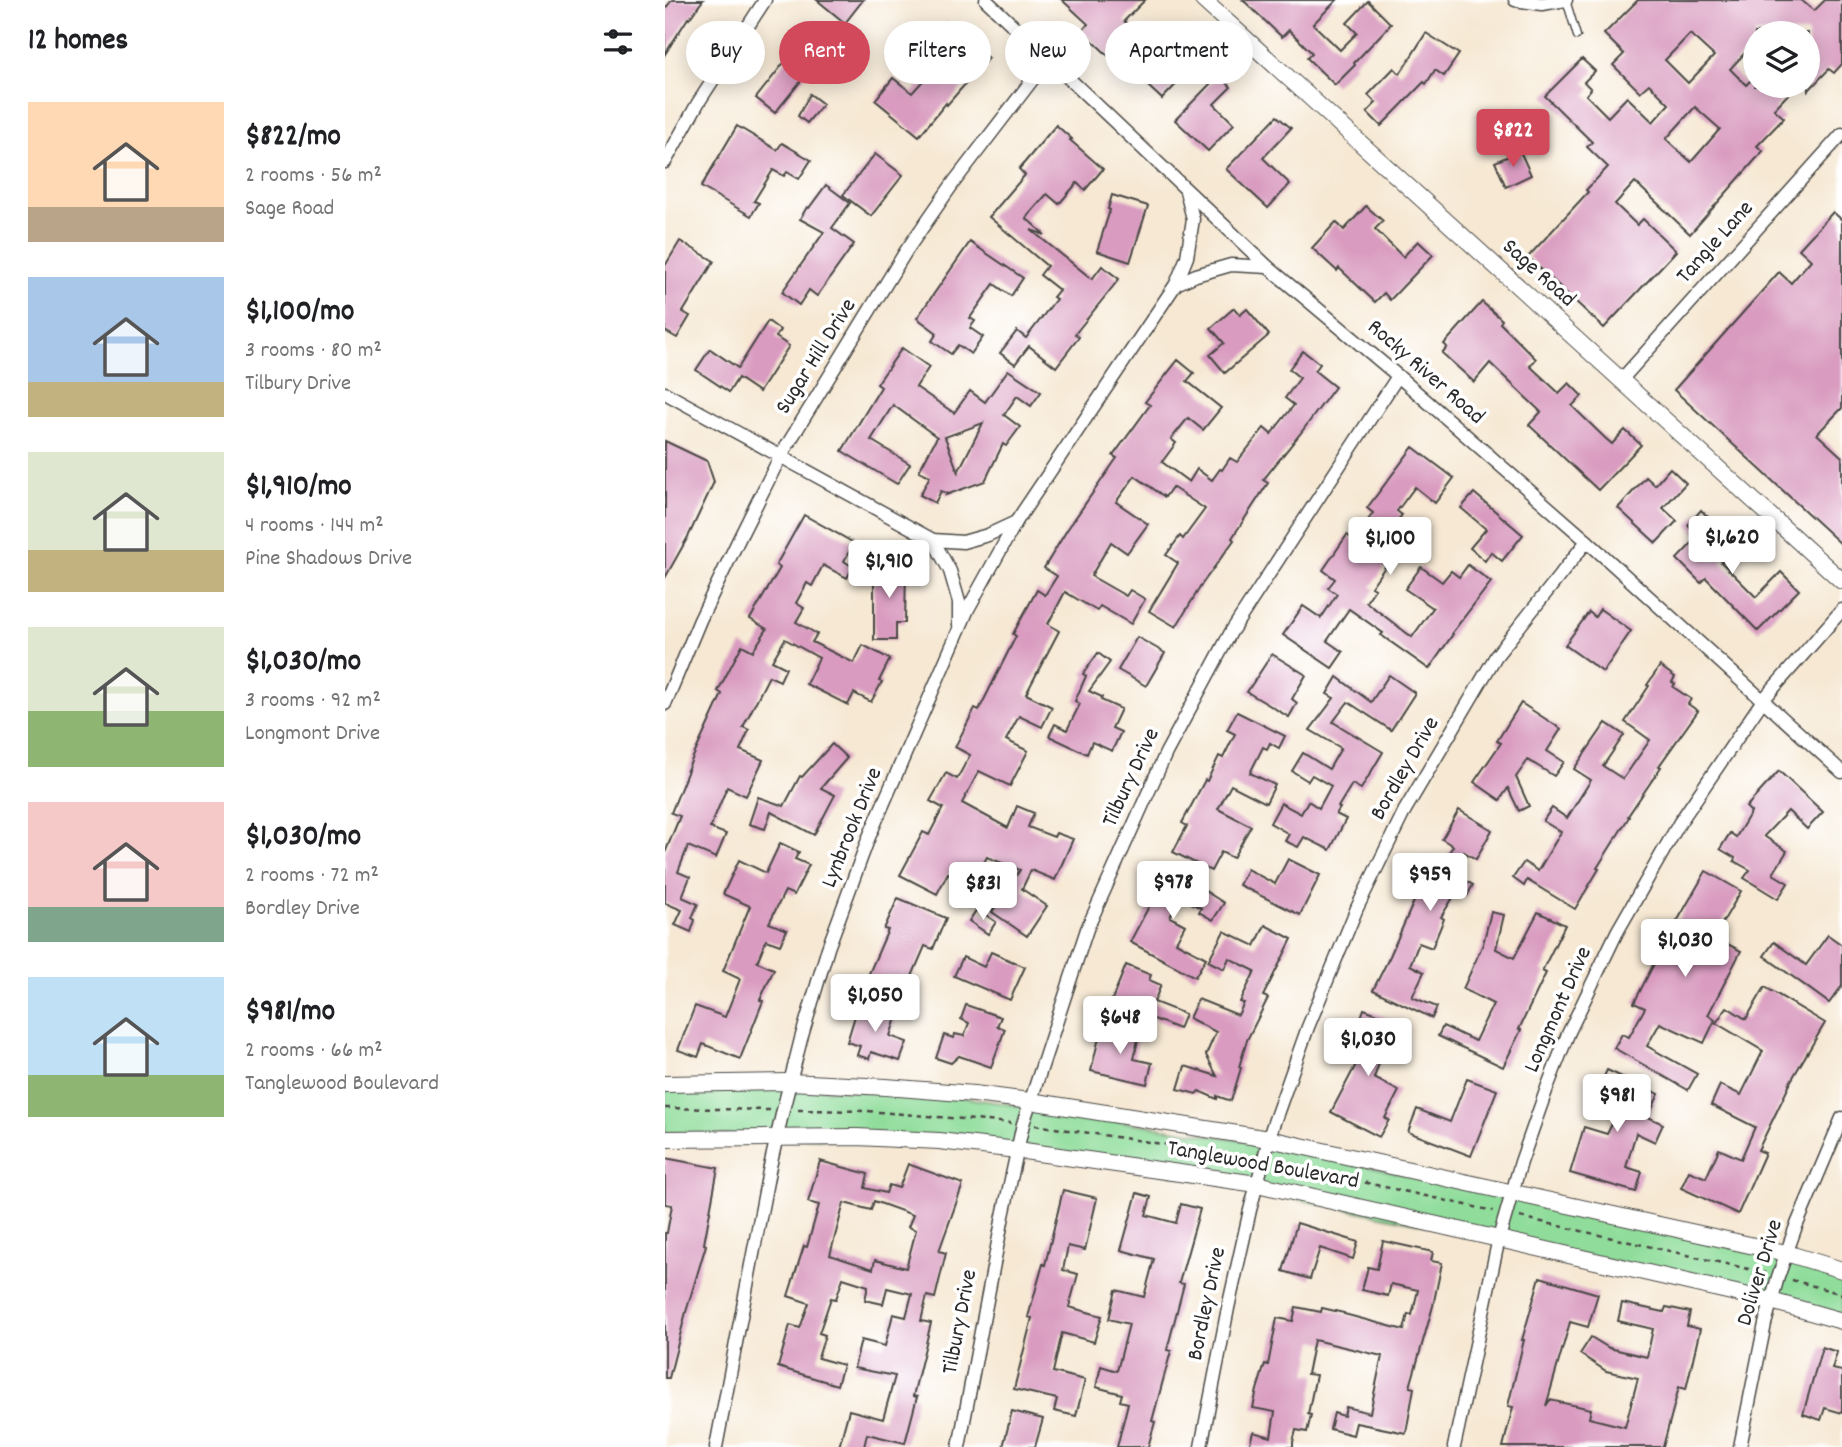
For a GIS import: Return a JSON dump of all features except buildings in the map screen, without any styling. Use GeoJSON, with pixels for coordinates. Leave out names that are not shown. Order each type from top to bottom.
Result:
{"type":"FeatureCollection","features":[{"type":"Feature","properties":{"kind":"street"},"geometry":{"type":"LineString","coordinates":[[665,162],[698,103],[765,0]]}},
{"type":"Feature","properties":{"kind":"street","name":"Rocky River Road"},"geometry":{"type":"LineString","coordinates":[[986,0],[1009,21]]}},
{"type":"Feature","properties":{"kind":"street","name":"Sage Road"},"geometry":{"type":"LineString","coordinates":[[1203,0],[1842,581]]}},
{"type":"Feature","properties":{"kind":"street"},"geometry":{"type":"LineString","coordinates":[[1515,0],[1542,4],[1566,0]]}},
{"type":"Feature","properties":{"kind":"street","name":"Sugar Hill Drive"},"geometry":{"type":"LineString","coordinates":[[665,704],[733,550],[780,457],[906,251],[954,182],[1029,84]]}},
{"type":"Feature","properties":{"kind":"street","name":"Rocky River Road"},"geometry":{"type":"LineString","coordinates":[[1076,84],[1268,267],[1587,541],[1842,772]]}},
{"type":"Feature","properties":{"kind":"street","name":"Tangle Lane"},"geometry":{"type":"LineString","coordinates":[[1621,380],[1842,134]]}},
{"type":"Feature","properties":{"kind":"street","name":"Lynbrook Drive"},"geometry":{"type":"LineString","coordinates":[[716,1447],[790,1082],[828,948],[869,837],[968,609],[1016,522],[1176,284],[1187,257],[1193,219],[1186,191]]}},
{"type":"Feature","properties":{"kind":"street"},"geometry":{"type":"LineString","coordinates":[[1176,284],[1231,265],[1268,267]]}},
{"type":"Feature","properties":{"kind":"street","name":"Tilbury Drive"},"geometry":{"type":"LineString","coordinates":[[959,1447],[1017,1150],[1030,1101],[1087,929],[1166,752],[1231,632],[1398,376]]}},
{"type":"Feature","properties":{"kind":"street"},"geometry":{"type":"LineString","coordinates":[[665,393],[933,540],[963,542],[988,535],[1016,522]]}},
{"type":"Feature","properties":{"kind":"street"},"geometry":{"type":"LineString","coordinates":[[933,540],[950,571],[959,602],[959,632]]}},
{"type":"Feature","properties":{"kind":"street","name":"Bordley Drive"},"geometry":{"type":"LineString","coordinates":[[1201,1447],[1228,1308],[1269,1139],[1308,1027],[1357,908],[1405,810],[1496,656],[1587,541]]}},
{"type":"Feature","properties":{"kind":"street","name":"Longmont Drive"},"geometry":{"type":"LineString","coordinates":[[1454,1447],[1499,1238],[1547,1088],[1568,1034],[1617,932],[1680,822],[1763,700],[1842,610]]}},
{"type":"Feature","properties":{"kind":"street","name":"Tanglewood Boulevard"},"geometry":{"type":"LineString","coordinates":[[665,1084],[790,1082],[886,1087],[1030,1101],[1269,1139],[1786,1253],[1842,1270]]}},
{"type":"Feature","properties":{"kind":"street","name":"Doliver Drive"},"geometry":{"type":"LineString","coordinates":[[1740,1447],[1771,1301],[1794,1229],[1842,1118]]}},
{"type":"Feature","properties":{"kind":"street","name":"Tanglewood Boulevard"},"geometry":{"type":"LineString","coordinates":[[665,1139],[856,1137],[939,1141],[1257,1184],[1771,1301],[1842,1321]]}},
{"type":"Feature","properties":{"kind":"lane"},"geometry":{"type":"LineString","coordinates":[[1566,0],[1577,36]]}},
{"type":"Feature","properties":{"kind":"green space"},"geometry":{"type":"Polygon","coordinates":[[[784,1087],[961,1097],[1263,1143],[1780,1256],[1842,1275],[1842,1317],[1706,1280],[1026,1146],[665,1133],[665,1088],[784,1087]]]}}]}
